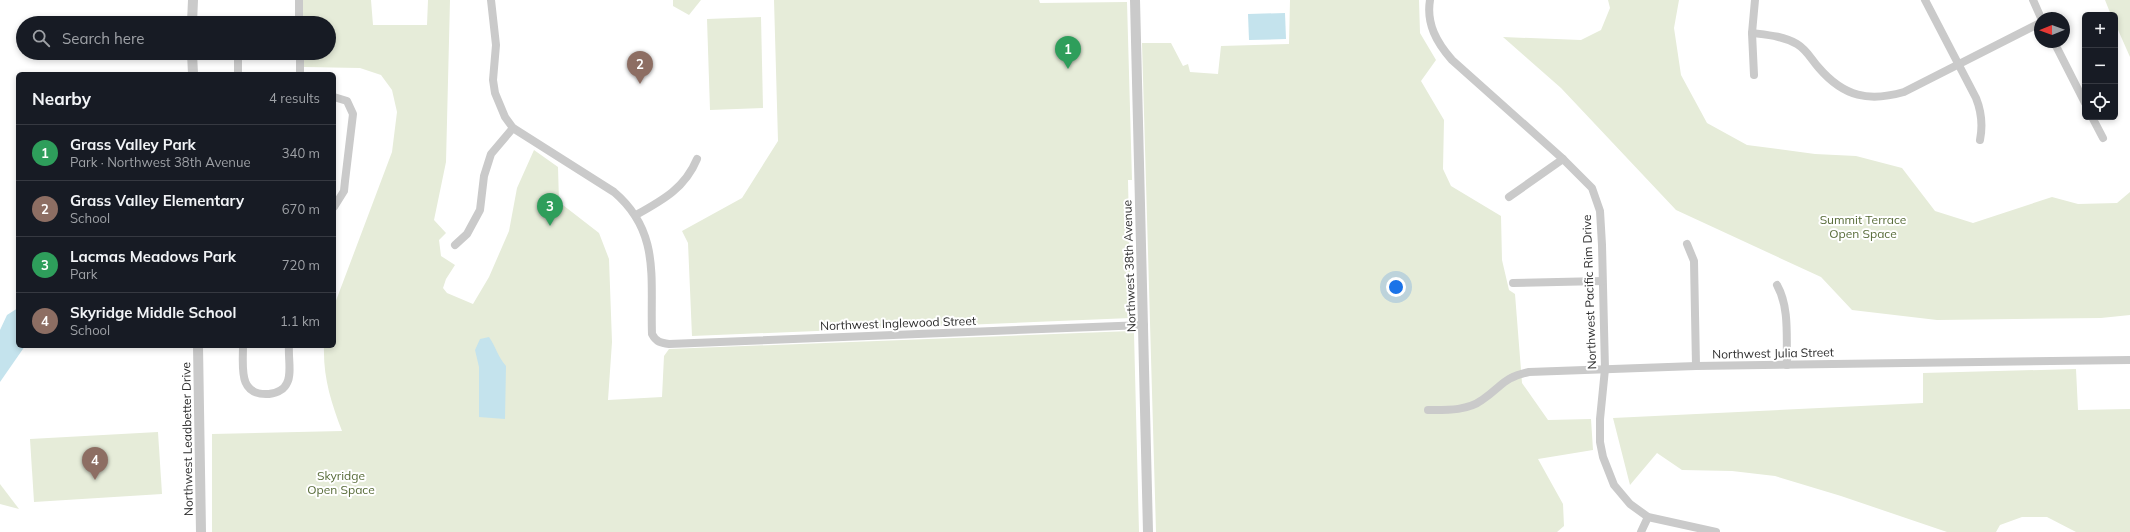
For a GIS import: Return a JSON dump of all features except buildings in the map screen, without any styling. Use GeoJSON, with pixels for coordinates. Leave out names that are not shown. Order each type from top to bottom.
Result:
{"type":"FeatureCollection","features":[{"type":"Feature","properties":{"kind":"street"},"geometry":{"type":"LineString","coordinates":[[192,16],[193,0]]}},
{"type":"Feature","properties":{"kind":"street"},"geometry":{"type":"LineString","coordinates":[[298,0],[299,16]]}},
{"type":"Feature","properties":{"kind":"street"},"geometry":{"type":"LineString","coordinates":[[490,0],[496,45],[494,80],[495,94],[500,107],[513,128],[614,192],[626,202],[636,215],[665,199],[691,175],[697,159]]}},
{"type":"Feature","properties":{"kind":"street","name":"Northwest 38th Avenue"},"geometry":{"type":"LineString","coordinates":[[1135,0],[1148,532]]}},
{"type":"Feature","properties":{"kind":"street","name":"Northwest Pacific Rim Drive"},"geometry":{"type":"LineString","coordinates":[[1430,0],[1430,20],[1434,34],[1441,48],[1452,60],[1563,159],[1592,188],[1600,211],[1605,369],[1600,419],[1600,442],[1603,457],[1614,485],[1630,504],[1648,517],[1716,532]]}},
{"type":"Feature","properties":{"kind":"street"},"geometry":{"type":"LineString","coordinates":[[1754,75],[1752,33],[1755,0]]}},
{"type":"Feature","properties":{"kind":"street"},"geometry":{"type":"LineString","coordinates":[[1925,0],[1980,108],[1983,126],[1980,140]]}},
{"type":"Feature","properties":{"kind":"street"},"geometry":{"type":"LineString","coordinates":[[2033,0],[2038,12]]}},
{"type":"Feature","properties":{"kind":"street"},"geometry":{"type":"LineString","coordinates":[[1752,33],[1781,36],[1797,44],[1809,53],[1819,68],[1833,82],[1851,93],[1872,98],[1884,98],[1904,92],[2034,26]]}},
{"type":"Feature","properties":{"kind":"street"},"geometry":{"type":"LineString","coordinates":[[2057,48],[2082,97]]}},
{"type":"Feature","properties":{"kind":"street"},"geometry":{"type":"LineString","coordinates":[[192,60],[193,72]]}},
{"type":"Feature","properties":{"kind":"street"},"geometry":{"type":"LineString","coordinates":[[238,60],[238,72]]}},
{"type":"Feature","properties":{"kind":"street"},"geometry":{"type":"LineString","coordinates":[[300,60],[300,72]]}},
{"type":"Feature","properties":{"kind":"street"},"geometry":{"type":"LineString","coordinates":[[336,98],[347,101],[353,114],[344,191],[336,204]]}},
{"type":"Feature","properties":{"kind":"street"},"geometry":{"type":"LineString","coordinates":[[2094,120],[2103,138]]}},
{"type":"Feature","properties":{"kind":"street"},"geometry":{"type":"LineString","coordinates":[[455,245],[467,234],[480,210],[484,176],[491,154],[513,128]]}},
{"type":"Feature","properties":{"kind":"street"},"geometry":{"type":"LineString","coordinates":[[1509,197],[1563,159]]}},
{"type":"Feature","properties":{"kind":"street","name":"Northwest Inglewood Street"},"geometry":{"type":"LineString","coordinates":[[636,215],[647,238],[650,254],[652,334],[655,340],[669,344],[1144,325]]}},
{"type":"Feature","properties":{"kind":"street"},"geometry":{"type":"LineString","coordinates":[[1686,244],[1694,261],[1696,366]]}},
{"type":"Feature","properties":{"kind":"street"},"geometry":{"type":"LineString","coordinates":[[1513,283],[1602,281]]}},
{"type":"Feature","properties":{"kind":"street"},"geometry":{"type":"LineString","coordinates":[[1776,285],[1782,294],[1785,308],[1787,365]]}},
{"type":"Feature","properties":{"kind":"street","name":"Northwest Leadbetter Drive"},"geometry":{"type":"LineString","coordinates":[[198,348],[201,532]]}},
{"type":"Feature","properties":{"kind":"street"},"geometry":{"type":"LineString","coordinates":[[243,348],[243,375],[250,390],[258,394],[270,394],[281,390],[287,383],[288,348]]}},
{"type":"Feature","properties":{"kind":"street","name":"Northwest Julia Street"},"geometry":{"type":"LineString","coordinates":[[1428,410],[1456,410],[1473,405],[1483,400],[1512,376],[1530,372],[1696,366],[2130,360]]}},
{"type":"Feature","properties":{"kind":"street"},"geometry":{"type":"LineString","coordinates":[[1641,532],[1648,517]]}},
{"type":"Feature","properties":{"kind":"green space","name":"Skyridge Open Space"},"geometry":{"type":"Polygon","coordinates":[[[302,0],[371,0],[373,25],[427,25],[428,0],[450,0],[446,162],[434,220],[446,233],[439,240],[441,256],[455,265],[446,279],[443,288],[447,293],[473,304],[489,277],[509,231],[517,188],[534,150],[558,167],[559,202],[599,233],[609,259],[612,342],[608,400],[662,397],[664,356],[669,349],[1131,331],[1134,333],[1139,532],[212,532],[212,434],[342,431],[328,389],[324,348],[336,348],[336,301],[392,152],[397,112],[392,90],[381,75],[360,68],[304,67],[304,60],[336,60],[336,16],[303,16],[302,0]]]}},
{"type":"Feature","properties":{"kind":"green space"},"geometry":{"type":"Polygon","coordinates":[[[673,0],[701,0],[689,15],[673,6],[673,0]]]}},
{"type":"Feature","properties":{"kind":"green space"},"geometry":{"type":"Polygon","coordinates":[[[774,0],[1039,0],[1040,3],[1127,2],[1132,180],[1128,180],[1131,318],[692,336],[688,243],[682,231],[742,198],[778,141],[774,0]]]}},
{"type":"Feature","properties":{"kind":"green space"},"geometry":{"type":"Polygon","coordinates":[[[1290,0],[1419,0],[1420,33],[1436,60],[1421,81],[1444,120],[1443,169],[1451,186],[1501,216],[1502,260],[1509,290],[1515,294],[1522,383],[1548,420],[1591,419],[1593,450],[1538,459],[1563,504],[1564,526],[1557,532],[1156,532],[1142,43],[1171,43],[1183,66],[1188,64],[1190,72],[1218,74],[1221,46],[1289,44],[1290,0]]]}},
{"type":"Feature","properties":{"kind":"green space","name":"Summit Terrace Open Space"},"geometry":{"type":"Polygon","coordinates":[[[1608,0],[1679,0],[1674,28],[1681,75],[1707,123],[1747,145],[1815,154],[1856,156],[1902,168],[1935,211],[1973,223],[2052,197],[2078,204],[2117,203],[2130,192],[2130,315],[2101,318],[1937,320],[1852,310],[1821,277],[1676,210],[1561,88],[1503,37],[1581,40],[1601,30],[1610,8],[1608,0]]]}},
{"type":"Feature","properties":{"kind":"green space"},"geometry":{"type":"Polygon","coordinates":[[[2105,0],[2130,0],[2130,57],[2118,30],[2118,12],[2110,12],[2105,0]]]}},
{"type":"Feature","properties":{"kind":"green space"},"geometry":{"type":"Polygon","coordinates":[[[761,17],[763,108],[710,110],[707,19],[761,17]]]}},
{"type":"Feature","properties":{"kind":"green space"},"geometry":{"type":"Polygon","coordinates":[[[2076,369],[2078,410],[2130,409],[2130,532],[2076,532],[2047,517],[2022,517],[2000,525],[1996,532],[1947,532],[1841,496],[1775,476],[1732,471],[1682,470],[1657,453],[1630,485],[1613,418],[1923,403],[1923,373],[2076,369]]]}},
{"type":"Feature","properties":{"kind":"green space"},"geometry":{"type":"Polygon","coordinates":[[[158,432],[162,494],[34,502],[30,439],[158,432]]]}},
{"type":"Feature","properties":{"kind":"green space"},"geometry":{"type":"Polygon","coordinates":[[[0,484],[19,509],[0,504],[0,484]]]}},
{"type":"Feature","properties":{"kind":"water"},"geometry":{"type":"Polygon","coordinates":[[[1285,13],[1286,39],[1249,40],[1248,14],[1285,13]]]}},
{"type":"Feature","properties":{"kind":"water"},"geometry":{"type":"Polygon","coordinates":[[[16,309],[16,348],[24,348],[0,382],[0,330],[7,315],[16,309]]]}},
{"type":"Feature","properties":{"kind":"water"},"geometry":{"type":"Polygon","coordinates":[[[489,337],[506,366],[505,419],[479,417],[479,367],[475,350],[480,339],[489,337]]]}},
{"type":"Feature","properties":{"kind":"place","name":"Grass Valley Park"},"geometry":{"type":"Point","coordinates":[1068,69]}},
{"type":"Feature","properties":{"kind":"place","name":"Grass Valley Elementary"},"geometry":{"type":"Point","coordinates":[640,84]}},
{"type":"Feature","properties":{"kind":"place","name":"Lacmas Meadows Park"},"geometry":{"type":"Point","coordinates":[550,226]}},
{"type":"Feature","properties":{"kind":"place","name":"Skyridge Middle School"},"geometry":{"type":"Point","coordinates":[95,480]}}]}
